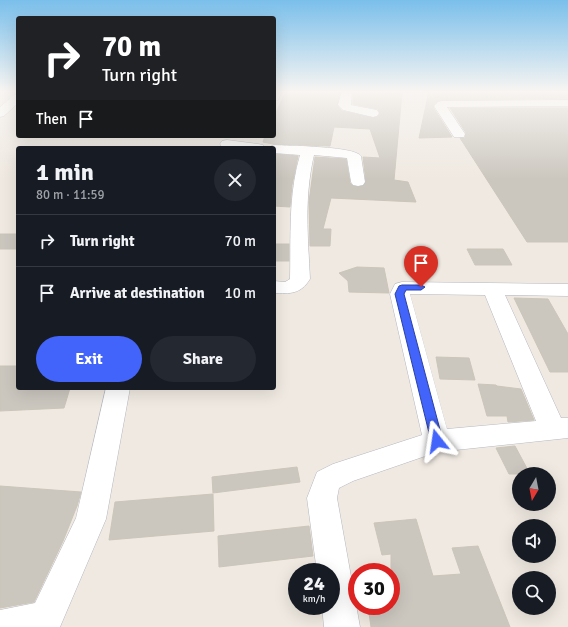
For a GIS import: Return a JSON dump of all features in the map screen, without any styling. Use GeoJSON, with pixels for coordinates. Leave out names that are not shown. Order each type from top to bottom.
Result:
{"type":"FeatureCollection","features":[{"type":"Feature","properties":{"kind":"street"},"geometry":{"type":"LineString","coordinates":[[449,120],[458,134]]}},
{"type":"Feature","properties":{"kind":"street"},"geometry":{"type":"LineString","coordinates":[[223,146],[239,138]]}},
{"type":"Feature","properties":{"kind":"street"},"geometry":{"type":"LineString","coordinates":[[276,149],[346,153],[354,156],[358,182]]}},
{"type":"Feature","properties":{"kind":"street"},"geometry":{"type":"LineString","coordinates":[[276,287],[287,288],[297,284],[300,278],[299,201],[301,177],[308,151]]}},
{"type":"Feature","properties":{"kind":"street"},"geometry":{"type":"LineString","coordinates":[[437,441],[400,294],[402,288],[568,290]]}},
{"type":"Feature","properties":{"kind":"street"},"geometry":{"type":"LineString","coordinates":[[342,627],[322,498],[327,481],[343,472],[437,441],[560,429],[492,288]]}},
{"type":"Feature","properties":{"kind":"street"},"geometry":{"type":"LineString","coordinates":[[2,627],[44,623],[91,519],[118,390]]}},
{"type":"Feature","properties":{"kind":"building"},"geometry":{"type":"Polygon","coordinates":[[[276,120],[399,120],[394,180],[408,182],[416,202],[331,198],[323,229],[331,229],[330,246],[310,246],[309,202],[315,157],[346,159],[350,183],[353,186],[363,186],[366,182],[363,157],[380,158],[370,129],[334,127],[330,146],[273,144],[263,142],[264,138],[276,138],[276,120]]]}},
{"type":"Feature","properties":{"kind":"building"},"geometry":{"type":"Polygon","coordinates":[[[423,120],[441,120],[452,137],[419,138],[423,120]]]}},
{"type":"Feature","properties":{"kind":"building"},"geometry":{"type":"Polygon","coordinates":[[[458,120],[568,120],[568,242],[527,242],[460,138],[465,138],[466,133],[458,120]]]}},
{"type":"Feature","properties":{"kind":"building"},"geometry":{"type":"Polygon","coordinates":[[[276,154],[298,156],[292,185],[290,207],[276,206],[276,154]]]}},
{"type":"Feature","properties":{"kind":"building"},"geometry":{"type":"Polygon","coordinates":[[[0,234],[16,234],[16,249],[0,249],[0,234]]]}},
{"type":"Feature","properties":{"kind":"building"},"geometry":{"type":"Polygon","coordinates":[[[276,244],[289,244],[289,261],[276,261],[276,244]]]}},
{"type":"Feature","properties":{"kind":"building"},"geometry":{"type":"Polygon","coordinates":[[[467,249],[503,249],[512,265],[475,265],[467,249]]]}},
{"type":"Feature","properties":{"kind":"building"},"geometry":{"type":"Polygon","coordinates":[[[357,267],[384,268],[389,293],[349,292],[348,281],[339,273],[357,267]]]}},
{"type":"Feature","properties":{"kind":"building"},"geometry":{"type":"Polygon","coordinates":[[[514,298],[548,299],[568,334],[568,372],[550,372],[514,298]]]}},
{"type":"Feature","properties":{"kind":"building"},"geometry":{"type":"Polygon","coordinates":[[[436,357],[469,358],[475,380],[440,379],[436,357]]]}},
{"type":"Feature","properties":{"kind":"building"},"geometry":{"type":"Polygon","coordinates":[[[0,366],[16,366],[16,390],[69,390],[64,408],[0,411],[0,366]]]}},
{"type":"Feature","properties":{"kind":"building"},"geometry":{"type":"Polygon","coordinates":[[[478,384],[521,389],[534,420],[508,422],[507,416],[487,416],[478,384]]]}},
{"type":"Feature","properties":{"kind":"building"},"geometry":{"type":"Polygon","coordinates":[[[515,446],[526,467],[512,467],[512,474],[509,474],[496,448],[515,446]]]}},
{"type":"Feature","properties":{"kind":"building"},"geometry":{"type":"Polygon","coordinates":[[[297,467],[300,482],[213,493],[212,477],[297,467]]]}},
{"type":"Feature","properties":{"kind":"building"},"geometry":{"type":"Polygon","coordinates":[[[0,486],[81,492],[63,541],[34,602],[0,608],[0,486]]]}},
{"type":"Feature","properties":{"kind":"building"},"geometry":{"type":"Polygon","coordinates":[[[213,494],[214,531],[109,540],[115,502],[213,494]]]}},
{"type":"Feature","properties":{"kind":"building"},"geometry":{"type":"Polygon","coordinates":[[[416,519],[433,576],[461,574],[452,548],[478,546],[510,627],[371,627],[369,615],[400,615],[400,563],[391,563],[391,554],[382,555],[374,523],[416,519]]]}},
{"type":"Feature","properties":{"kind":"building"},"geometry":{"type":"Polygon","coordinates":[[[309,526],[313,556],[219,567],[218,536],[309,526]]]}},
{"type":"Feature","properties":{"kind":"route"},"geometry":{"type":"LineString","coordinates":[[421,287],[402,288],[400,294],[437,441]]}}]}
